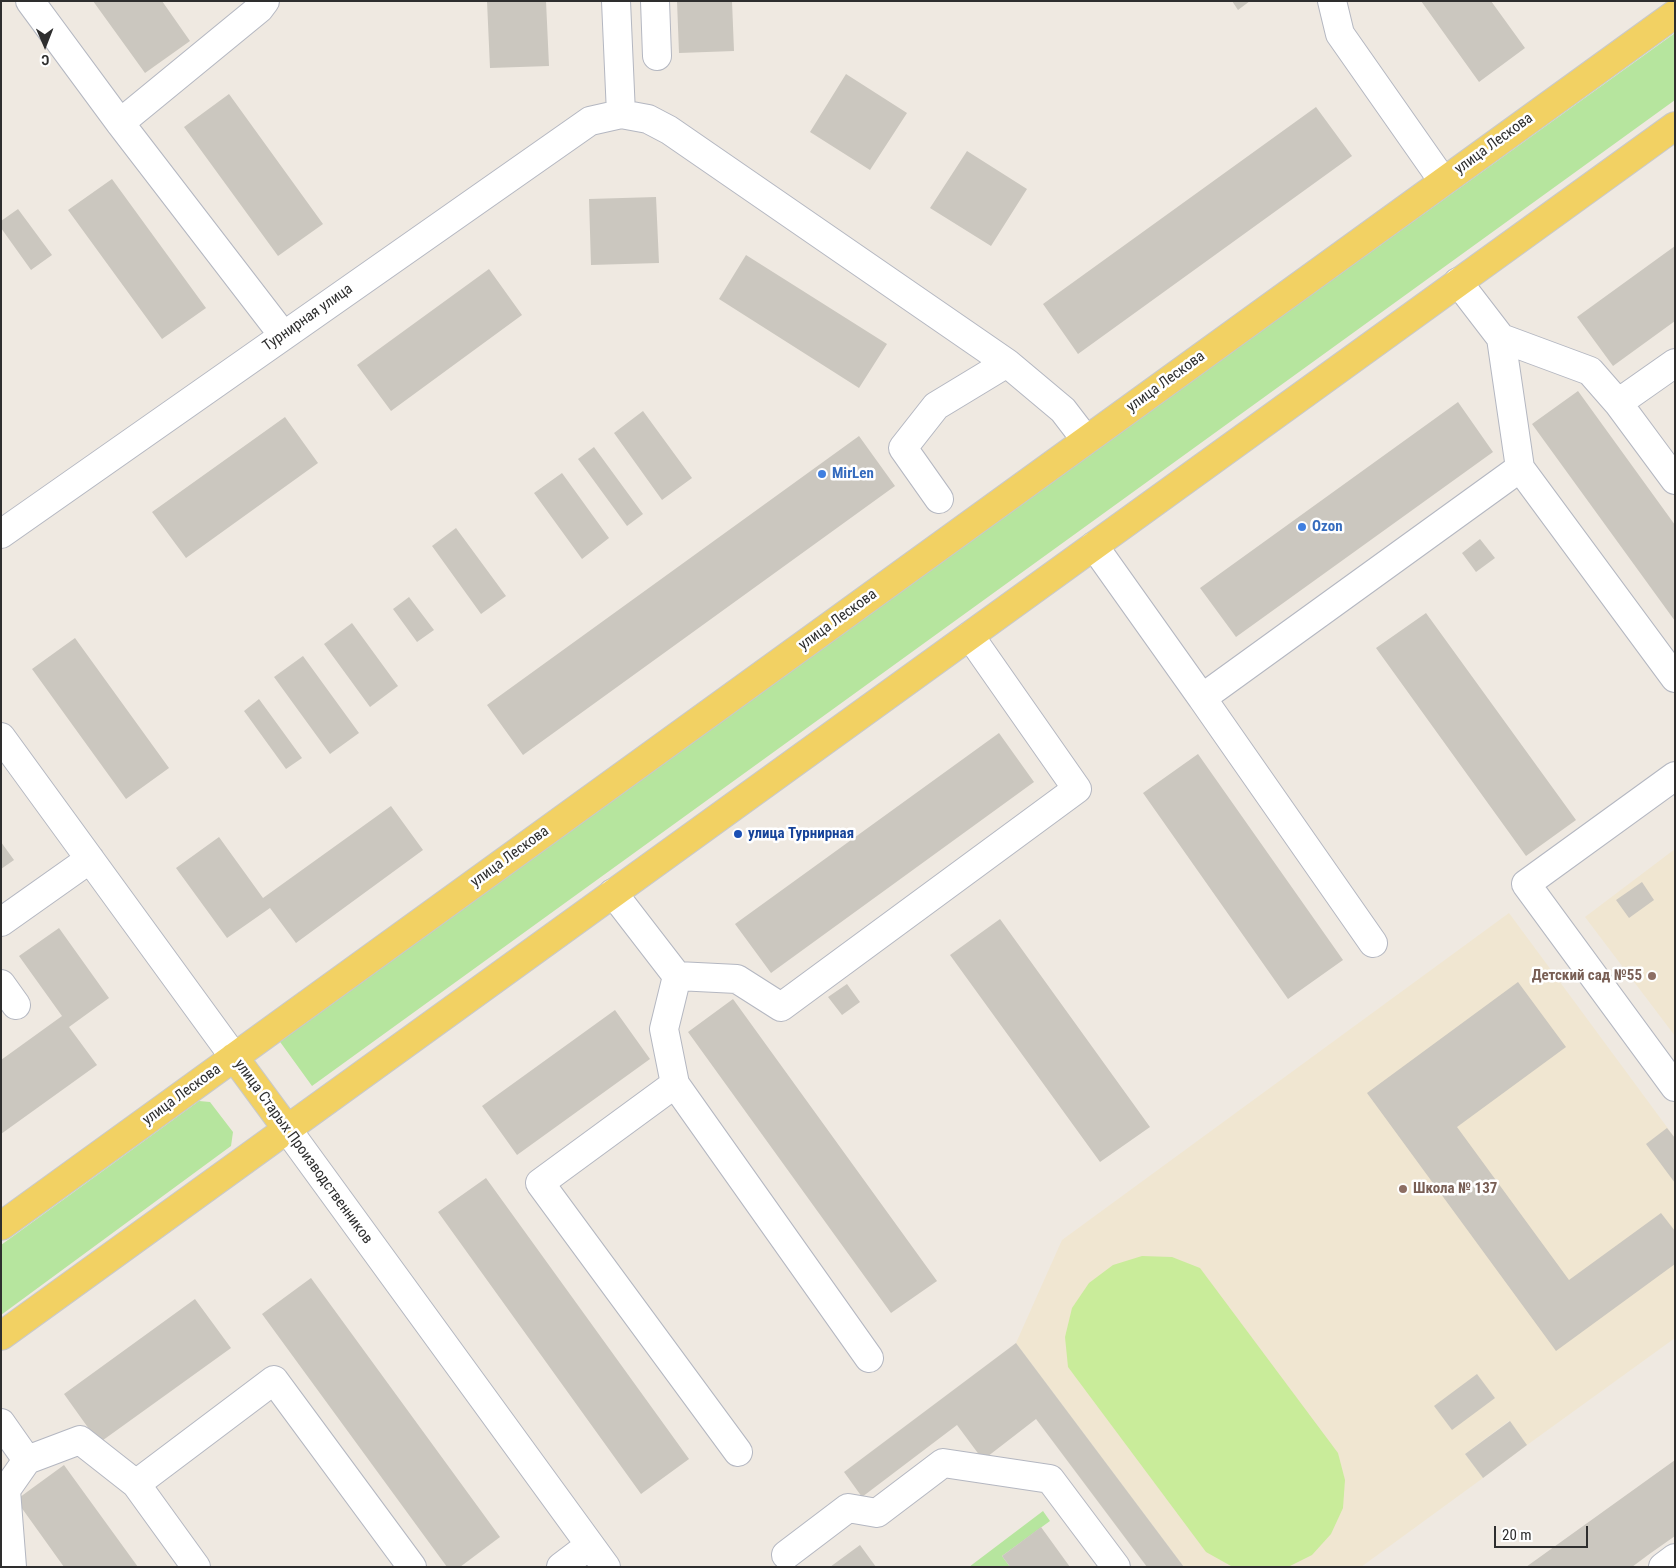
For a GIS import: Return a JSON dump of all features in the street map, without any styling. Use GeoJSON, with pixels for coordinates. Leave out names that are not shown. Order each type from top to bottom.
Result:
{"type":"FeatureCollection","features":[{"type":"Feature","properties":{"kind":"main road","name":"улица Лескова"},"geometry":{"type":"LineString","coordinates":[[1,1226],[1675,14]]}},
{"type":"Feature","properties":{"kind":"main road"},"geometry":{"type":"LineString","coordinates":[[1,1336],[1675,126]]}},
{"type":"Feature","properties":{"kind":"main road","name":"улица Старых Производственников"},"geometry":{"type":"LineString","coordinates":[[234,1057],[287,1129]]}},
{"type":"Feature","properties":{"kind":"street"},"geometry":{"type":"LineString","coordinates":[[30,1],[120,123],[283,335]]}},
{"type":"Feature","properties":{"kind":"street"},"geometry":{"type":"LineString","coordinates":[[120,123],[259,10],[265,1]]}},
{"type":"Feature","properties":{"kind":"street"},"geometry":{"type":"LineString","coordinates":[[616,1],[621,114],[648,119],[669,130],[1007,363],[1063,410],[1086,440]]}},
{"type":"Feature","properties":{"kind":"street"},"geometry":{"type":"LineString","coordinates":[[655,1],[657,56]]}},
{"type":"Feature","properties":{"kind":"street"},"geometry":{"type":"LineString","coordinates":[[1332,1],[1340,34],[1443,181]]}},
{"type":"Feature","properties":{"kind":"street","name":"Турнирная улица"},"geometry":{"type":"LineString","coordinates":[[1,534],[590,121],[621,114]]}},
{"type":"Feature","properties":{"kind":"street"},"geometry":{"type":"LineString","coordinates":[[1458,282],[1501,338],[1520,468],[1675,678]]}},
{"type":"Feature","properties":{"kind":"street"},"geometry":{"type":"LineString","coordinates":[[1501,338],[1590,371],[1618,403],[1675,480]]}},
{"type":"Feature","properties":{"kind":"street"},"geometry":{"type":"LineString","coordinates":[[939,499],[903,448],[936,406],[1007,363]]}},
{"type":"Feature","properties":{"kind":"street"},"geometry":{"type":"LineString","coordinates":[[1618,403],[1675,363]]}},
{"type":"Feature","properties":{"kind":"street"},"geometry":{"type":"LineString","coordinates":[[1202,698],[1520,468]]}},
{"type":"Feature","properties":{"kind":"street"},"geometry":{"type":"LineString","coordinates":[[1094,546],[1373,943]]}},
{"type":"Feature","properties":{"kind":"street"},"geometry":{"type":"LineString","coordinates":[[614,893],[677,976],[737,979],[781,1007],[1077,789],[970,636]]}},
{"type":"Feature","properties":{"kind":"street","name":"улица Старых Производственников"},"geometry":{"type":"LineString","coordinates":[[1,737],[234,1057]]}},
{"type":"Feature","properties":{"kind":"street"},"geometry":{"type":"LineString","coordinates":[[1675,776],[1526,884],[1675,1087]]}},
{"type":"Feature","properties":{"kind":"street"},"geometry":{"type":"LineString","coordinates":[[1,922],[90,859]]}},
{"type":"Feature","properties":{"kind":"street"},"geometry":{"type":"LineString","coordinates":[[677,976],[664,1029],[675,1084],[869,1358]]}},
{"type":"Feature","properties":{"kind":"street"},"geometry":{"type":"LineString","coordinates":[[675,1084],[540,1184],[738,1452]]}},
{"type":"Feature","properties":{"kind":"street","name":"улица Старых Производственников"},"geometry":{"type":"LineString","coordinates":[[287,1129],[606,1567]]}},
{"type":"Feature","properties":{"kind":"street"},"geometry":{"type":"LineString","coordinates":[[136,1484],[274,1380],[412,1567]]}},
{"type":"Feature","properties":{"kind":"street"},"geometry":{"type":"LineString","coordinates":[[1,1423],[27,1460]]}},
{"type":"Feature","properties":{"kind":"street"},"geometry":{"type":"LineString","coordinates":[[12,1567],[6,1490],[27,1460],[80,1440],[136,1484],[196,1567]]}},
{"type":"Feature","properties":{"kind":"street"},"geometry":{"type":"LineString","coordinates":[[786,1555],[848,1508],[877,1513],[943,1463],[1050,1479],[1116,1567]]}},
{"type":"Feature","properties":{"kind":"street"},"geometry":{"type":"LineString","coordinates":[[561,1567],[590,1545]]}},
{"type":"Feature","properties":{"kind":"street"},"geometry":{"type":"LineString","coordinates":[[1663,1567],[1675,1558]]}},
{"type":"Feature","properties":{"kind":"shaded area","name":"Детский сад №55"},"geometry":{"type":"Polygon","coordinates":[[[1675,849],[1675,1036],[1585,917],[1675,849]]]}},
{"type":"Feature","properties":{"kind":"shaded area","name":"Школа № 137"},"geometry":{"type":"Polygon","coordinates":[[[1509,913],[1675,1138],[1675,1338],[1527,1445],[1509,1421],[1465,1454],[1483,1478],[1361,1567],[1184,1567],[1016,1343],[1062,1240],[1509,913]]]}},
{"type":"Feature","properties":{"kind":"green space"},"geometry":{"type":"Polygon","coordinates":[[[1675,33],[1675,100],[312,1086],[278,1039],[1675,33]]]}},
{"type":"Feature","properties":{"kind":"green space"},"geometry":{"type":"Polygon","coordinates":[[[199,1101],[210,1102],[233,1132],[231,1146],[1,1315],[1,1245],[199,1101]]]}},
{"type":"Feature","properties":{"kind":"green space"},"geometry":{"type":"Polygon","coordinates":[[[1142,1256],[1172,1257],[1200,1268],[1338,1453],[1345,1480],[1343,1508],[1331,1534],[1312,1555],[1288,1567],[1235,1567],[1206,1552],[1068,1367],[1065,1337],[1072,1308],[1089,1283],[1113,1265],[1142,1256]]]}},
{"type":"Feature","properties":{"kind":"green space"},"geometry":{"type":"Polygon","coordinates":[[[1043,1511],[1050,1521],[1002,1556],[1010,1567],[969,1567],[1043,1511]]]}},
{"type":"Feature","properties":{"kind":"building"},"geometry":{"type":"Polygon","coordinates":[[[93,1],[162,1],[190,41],[145,73],[93,1]]]}},
{"type":"Feature","properties":{"kind":"building"},"geometry":{"type":"Polygon","coordinates":[[[487,1],[546,1],[549,66],[490,68],[487,1]]]}},
{"type":"Feature","properties":{"kind":"building"},"geometry":{"type":"Polygon","coordinates":[[[677,1],[732,1],[734,51],[679,53],[677,1]]]}},
{"type":"Feature","properties":{"kind":"building"},"geometry":{"type":"Polygon","coordinates":[[[1232,1],[1250,1],[1238,10],[1232,1]]]}},
{"type":"Feature","properties":{"kind":"building"},"geometry":{"type":"Polygon","coordinates":[[[1421,1],[1491,1],[1525,48],[1479,82],[1421,1]]]}},
{"type":"Feature","properties":{"kind":"building"},"geometry":{"type":"Polygon","coordinates":[[[846,74],[907,113],[870,170],[810,132],[846,74]]]}},
{"type":"Feature","properties":{"kind":"building"},"geometry":{"type":"Polygon","coordinates":[[[229,94],[323,224],[278,256],[184,127],[229,94]]]}},
{"type":"Feature","properties":{"kind":"building"},"geometry":{"type":"Polygon","coordinates":[[[1316,107],[1352,156],[1078,354],[1043,304],[1316,107]]]}},
{"type":"Feature","properties":{"kind":"building"},"geometry":{"type":"Polygon","coordinates":[[[967,151],[1027,189],[991,246],[930,208],[967,151]]]}},
{"type":"Feature","properties":{"kind":"building"},"geometry":{"type":"Polygon","coordinates":[[[112,179],[206,308],[162,339],[68,210],[112,179]]]}},
{"type":"Feature","properties":{"kind":"building"},"geometry":{"type":"Polygon","coordinates":[[[656,197],[659,263],[591,265],[589,199],[656,197]]]}},
{"type":"Feature","properties":{"kind":"building"},"geometry":{"type":"Polygon","coordinates":[[[18,209],[52,255],[31,270],[1,228],[1,221],[18,209]]]}},
{"type":"Feature","properties":{"kind":"building"},"geometry":{"type":"Polygon","coordinates":[[[1675,246],[1675,321],[1613,366],[1577,317],[1675,246]]]}},
{"type":"Feature","properties":{"kind":"building"},"geometry":{"type":"Polygon","coordinates":[[[746,255],[887,344],[859,388],[719,299],[746,255]]]}},
{"type":"Feature","properties":{"kind":"building"},"geometry":{"type":"Polygon","coordinates":[[[489,269],[522,315],[391,411],[357,365],[489,269]]]}},
{"type":"Feature","properties":{"kind":"building"},"geometry":{"type":"Polygon","coordinates":[[[1578,391],[1675,525],[1675,621],[1532,424],[1578,391]]]}},
{"type":"Feature","properties":{"kind":"building"},"geometry":{"type":"Polygon","coordinates":[[[1458,402],[1493,452],[1236,637],[1200,588],[1458,402]]]}},
{"type":"Feature","properties":{"kind":"building"},"geometry":{"type":"Polygon","coordinates":[[[643,411],[692,478],[662,500],[614,433],[643,411]]]}},
{"type":"Feature","properties":{"kind":"building"},"geometry":{"type":"Polygon","coordinates":[[[285,417],[318,463],[186,558],[152,512],[285,417]]]}},
{"type":"Feature","properties":{"kind":"building"},"geometry":{"type":"Polygon","coordinates":[[[859,436],[895,486],[523,755],[487,705],[859,436]]]}},
{"type":"Feature","properties":{"kind":"building"},"geometry":{"type":"Polygon","coordinates":[[[594,447],[643,514],[627,526],[578,459],[594,447]]]}},
{"type":"Feature","properties":{"kind":"building"},"geometry":{"type":"Polygon","coordinates":[[[562,473],[609,538],[582,559],[534,493],[562,473]]]}},
{"type":"Feature","properties":{"kind":"building"},"geometry":{"type":"Polygon","coordinates":[[[456,528],[506,596],[481,614],[432,546],[456,528]]]}},
{"type":"Feature","properties":{"kind":"building"},"geometry":{"type":"Polygon","coordinates":[[[1480,539],[1495,558],[1476,572],[1462,553],[1480,539]]]}},
{"type":"Feature","properties":{"kind":"building"},"geometry":{"type":"Polygon","coordinates":[[[409,597],[434,630],[417,642],[393,609],[409,597]]]}},
{"type":"Feature","properties":{"kind":"building"},"geometry":{"type":"Polygon","coordinates":[[[1426,613],[1576,820],[1526,856],[1376,648],[1426,613]]]}},
{"type":"Feature","properties":{"kind":"building"},"geometry":{"type":"Polygon","coordinates":[[[352,623],[398,686],[370,707],[324,644],[352,623]]]}},
{"type":"Feature","properties":{"kind":"building"},"geometry":{"type":"Polygon","coordinates":[[[75,638],[169,768],[126,799],[32,669],[75,638]]]}},
{"type":"Feature","properties":{"kind":"building"},"geometry":{"type":"Polygon","coordinates":[[[303,656],[359,733],[330,754],[274,677],[303,656]]]}},
{"type":"Feature","properties":{"kind":"building"},"geometry":{"type":"Polygon","coordinates":[[[259,699],[302,758],[286,769],[244,711],[259,699]]]}},
{"type":"Feature","properties":{"kind":"building"},"geometry":{"type":"Polygon","coordinates":[[[999,733],[1034,782],[771,973],[735,924],[999,733]]]}},
{"type":"Feature","properties":{"kind":"building"},"geometry":{"type":"Polygon","coordinates":[[[1198,754],[1343,960],[1288,999],[1143,793],[1198,754]]]}},
{"type":"Feature","properties":{"kind":"building"},"geometry":{"type":"Polygon","coordinates":[[[391,806],[423,850],[296,943],[270,908],[227,938],[176,868],[219,837],[263,898],[391,806]]]}},
{"type":"Feature","properties":{"kind":"building"},"geometry":{"type":"Polygon","coordinates":[[[1,842],[14,860],[1,869],[1,842]]]}},
{"type":"Feature","properties":{"kind":"building"},"geometry":{"type":"Polygon","coordinates":[[[1642,882],[1654,900],[1629,918],[1616,900],[1642,882]]]}},
{"type":"Feature","properties":{"kind":"building"},"geometry":{"type":"Polygon","coordinates":[[[1000,919],[1150,1127],[1100,1162],[950,955],[1000,919]]]}},
{"type":"Feature","properties":{"kind":"building"},"geometry":{"type":"Polygon","coordinates":[[[59,928],[109,998],[69,1027],[97,1065],[1,1134],[1,1060],[62,1016],[19,956],[59,928]]]}},
{"type":"Feature","properties":{"kind":"building"},"geometry":{"type":"Polygon","coordinates":[[[1518,982],[1566,1047],[1457,1127],[1569,1280],[1661,1213],[1675,1231],[1675,1264],[1556,1351],[1367,1093],[1518,982]]]}},
{"type":"Feature","properties":{"kind":"building"},"geometry":{"type":"Polygon","coordinates":[[[847,984],[860,1002],[842,1015],[828,997],[847,984]]]}},
{"type":"Feature","properties":{"kind":"building"},"geometry":{"type":"Polygon","coordinates":[[[733,999],[937,1281],[891,1313],[688,1032],[733,999]]]}},
{"type":"Feature","properties":{"kind":"building"},"geometry":{"type":"Polygon","coordinates":[[[615,1010],[650,1059],[517,1155],[482,1106],[615,1010]]]}},
{"type":"Feature","properties":{"kind":"building"},"geometry":{"type":"Polygon","coordinates":[[[1667,1128],[1675,1138],[1675,1183],[1646,1144],[1667,1128]]]}},
{"type":"Feature","properties":{"kind":"building"},"geometry":{"type":"Polygon","coordinates":[[[486,1178],[689,1459],[641,1494],[438,1212],[486,1178]]]}},
{"type":"Feature","properties":{"kind":"building"},"geometry":{"type":"Polygon","coordinates":[[[311,1278],[500,1537],[460,1567],[447,1567],[262,1314],[311,1278]]]}},
{"type":"Feature","properties":{"kind":"building"},"geometry":{"type":"Polygon","coordinates":[[[195,1299],[231,1348],[99,1443],[64,1394],[195,1299]]]}},
{"type":"Feature","properties":{"kind":"building"},"geometry":{"type":"Polygon","coordinates":[[[1016,1343],[1184,1567],[1147,1567],[1036,1419],[983,1460],[957,1425],[862,1497],[844,1472],[1016,1343]]]}},
{"type":"Feature","properties":{"kind":"building"},"geometry":{"type":"Polygon","coordinates":[[[1477,1374],[1495,1398],[1452,1430],[1434,1406],[1477,1374]]]}},
{"type":"Feature","properties":{"kind":"building"},"geometry":{"type":"Polygon","coordinates":[[[1510,1421],[1527,1445],[1483,1478],[1465,1454],[1510,1421]]]}},
{"type":"Feature","properties":{"kind":"building"},"geometry":{"type":"Polygon","coordinates":[[[1675,1460],[1675,1536],[1632,1567],[1526,1567],[1675,1460]]]}},
{"type":"Feature","properties":{"kind":"building"},"geometry":{"type":"Polygon","coordinates":[[[64,1465],[138,1567],[64,1567],[16,1500],[64,1465]]]}},
{"type":"Feature","properties":{"kind":"building"},"geometry":{"type":"Polygon","coordinates":[[[1041,1527],[1070,1567],[1010,1567],[1002,1556],[1041,1527]]]}},
{"type":"Feature","properties":{"kind":"building"},"geometry":{"type":"Polygon","coordinates":[[[860,1545],[876,1567],[830,1567],[860,1545]]]}},
{"type":"Feature","properties":{"kind":"place","name":"MirLen"},"geometry":{"type":"Point","coordinates":[822,474]}},
{"type":"Feature","properties":{"kind":"place","name":"Ozon"},"geometry":{"type":"Point","coordinates":[1302,527]}},
{"type":"Feature","properties":{"kind":"place","name":"улица Турнирная"},"geometry":{"type":"Point","coordinates":[738,834]}},
{"type":"Feature","properties":{"kind":"place","name":"Детский сад №55"},"geometry":{"type":"Point","coordinates":[1652,976]}},
{"type":"Feature","properties":{"kind":"place","name":"Школа № 137"},"geometry":{"type":"Point","coordinates":[1403,1189]}}]}
